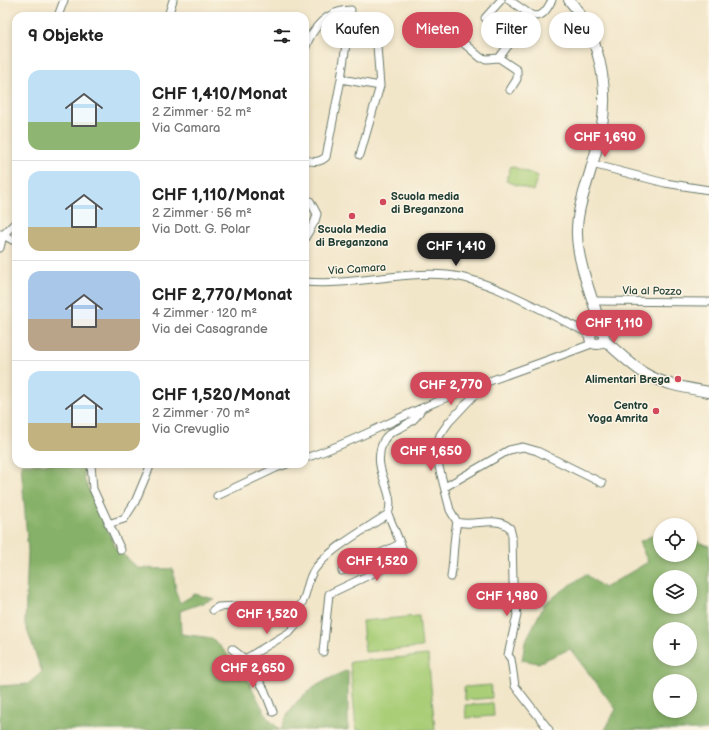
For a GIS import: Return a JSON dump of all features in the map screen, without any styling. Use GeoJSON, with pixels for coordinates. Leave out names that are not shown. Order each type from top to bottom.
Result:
{"type":"FeatureCollection","features":[{"type":"Feature","properties":{"kind":"street"},"geometry":{"type":"LineString","coordinates":[[60,12],[64,0]]}},
{"type":"Feature","properties":{"kind":"street"},"geometry":{"type":"LineString","coordinates":[[169,12],[173,0]]}},
{"type":"Feature","properties":{"kind":"street"},"geometry":{"type":"LineString","coordinates":[[490,12],[500,0]]}},
{"type":"Feature","properties":{"kind":"street"},"geometry":{"type":"LineString","coordinates":[[509,0],[527,12]]}},
{"type":"Feature","properties":{"kind":"street"},"geometry":{"type":"LineString","coordinates":[[541,15],[552,0]]}},
{"type":"Feature","properties":{"kind":"street"},"geometry":{"type":"LineString","coordinates":[[569,0],[588,29],[598,54],[603,85],[604,106],[601,131],[580,208],[576,234],[584,271],[603,335]]}},
{"type":"Feature","properties":{"kind":"street"},"geometry":{"type":"LineString","coordinates":[[309,38],[321,22],[339,10],[350,10],[341,79],[326,158],[315,162],[309,161]]}},
{"type":"Feature","properties":{"kind":"street"},"geometry":{"type":"LineString","coordinates":[[360,155],[380,86],[377,48]]}},
{"type":"Feature","properties":{"kind":"street"},"geometry":{"type":"LineString","coordinates":[[469,48],[481,58],[498,58],[517,70],[517,79],[510,90]]}},
{"type":"Feature","properties":{"kind":"street"},"geometry":{"type":"LineString","coordinates":[[498,58],[506,48]]}},
{"type":"Feature","properties":{"kind":"street"},"geometry":{"type":"LineString","coordinates":[[341,79],[380,86]]}},
{"type":"Feature","properties":{"kind":"street"},"geometry":{"type":"LineString","coordinates":[[592,164],[665,183],[709,190]]}},
{"type":"Feature","properties":{"kind":"street"},"geometry":{"type":"LineString","coordinates":[[309,201],[317,214],[309,231]]}},
{"type":"Feature","properties":{"kind":"street"},"geometry":{"type":"LineString","coordinates":[[0,248],[2,234],[12,225]]}},
{"type":"Feature","properties":{"kind":"street"},"geometry":{"type":"LineString","coordinates":[[2,234],[12,240]]}},
{"type":"Feature","properties":{"kind":"street","name":"Via Camara"},"geometry":{"type":"LineString","coordinates":[[309,282],[345,283],[424,274],[449,275],[478,282],[502,292],[592,339]]}},
{"type":"Feature","properties":{"kind":"street","name":"Via al Pozzo"},"geometry":{"type":"LineString","coordinates":[[594,301],[709,302]]}},
{"type":"Feature","properties":{"kind":"street"},"geometry":{"type":"LineString","coordinates":[[309,457],[353,441],[422,408],[592,339],[595,330],[603,335],[637,368],[653,378],[671,385],[709,392]]}},
{"type":"Feature","properties":{"kind":"street"},"geometry":{"type":"LineString","coordinates":[[451,578],[454,559],[454,534],[457,522],[450,510],[436,452],[440,435],[450,422],[482,388],[482,384]]}},
{"type":"Feature","properties":{"kind":"street"},"geometry":{"type":"LineString","coordinates":[[213,610],[218,607],[237,606],[246,610],[290,612],[302,606],[313,571],[325,558],[388,514],[390,509],[390,495],[383,482],[379,463],[380,450],[383,440],[395,430],[410,423],[422,408]]}},
{"type":"Feature","properties":{"kind":"street"},"geometry":{"type":"LineString","coordinates":[[445,487],[509,450],[523,447],[537,451],[602,483]]}},
{"type":"Feature","properties":{"kind":"street"},"geometry":{"type":"LineString","coordinates":[[91,468],[93,489],[121,550]]}},
{"type":"Feature","properties":{"kind":"street"},"geometry":{"type":"LineString","coordinates":[[108,524],[124,519],[135,502],[149,468]]}},
{"type":"Feature","properties":{"kind":"street"},"geometry":{"type":"LineString","coordinates":[[217,496],[278,468]]}},
{"type":"Feature","properties":{"kind":"street"},"geometry":{"type":"LineString","coordinates":[[323,652],[329,594],[403,559],[404,552],[388,514]]}},
{"type":"Feature","properties":{"kind":"street"},"geometry":{"type":"LineString","coordinates":[[457,522],[468,524],[500,522],[510,528],[512,536],[513,582],[517,615],[508,655],[511,659],[515,686],[549,730]]}},
{"type":"Feature","properties":{"kind":"street"},"geometry":{"type":"LineString","coordinates":[[342,571],[400,544]]}},
{"type":"Feature","properties":{"kind":"street"},"geometry":{"type":"LineString","coordinates":[[245,659],[290,632],[295,626],[296,610]]}},
{"type":"Feature","properties":{"kind":"street"},"geometry":{"type":"LineString","coordinates":[[232,649],[245,659],[264,689],[273,712]]}},
{"type":"Feature","properties":{"kind":"green space"},"geometry":{"type":"Polygon","coordinates":[[[511,166],[538,176],[533,191],[506,181],[511,166]]]}},
{"type":"Feature","properties":{"kind":"green space"},"geometry":{"type":"Polygon","coordinates":[[[21,468],[84,468],[84,479],[116,548],[138,568],[173,569],[176,592],[180,603],[195,594],[214,599],[180,611],[181,634],[212,638],[243,671],[267,717],[280,730],[0,730],[0,686],[28,684],[42,672],[25,624],[28,551],[21,468]]]}},
{"type":"Feature","properties":{"kind":"green space"},"geometry":{"type":"Polygon","coordinates":[[[653,535],[653,562],[697,562],[697,541],[709,546],[709,730],[605,730],[616,709],[570,649],[538,663],[522,660],[525,642],[545,603],[586,574],[604,588],[648,562],[639,542],[653,535]]]}},
{"type":"Feature","properties":{"kind":"green space"},"geometry":{"type":"Polygon","coordinates":[[[419,616],[422,647],[365,652],[362,621],[419,616]]]}},
{"type":"Feature","properties":{"kind":"green space"},"geometry":{"type":"Polygon","coordinates":[[[428,655],[435,730],[356,730],[350,662],[428,655]]]}},
{"type":"Feature","properties":{"kind":"green space"},"geometry":{"type":"Polygon","coordinates":[[[348,670],[348,730],[281,730],[291,709],[307,692],[326,680],[348,670]]]}},
{"type":"Feature","properties":{"kind":"green space"},"geometry":{"type":"Polygon","coordinates":[[[491,685],[492,698],[465,700],[464,687],[491,685]]]}},
{"type":"Feature","properties":{"kind":"green space"},"geometry":{"type":"Polygon","coordinates":[[[493,703],[494,716],[466,718],[465,705],[493,703]]]}},
{"type":"Feature","properties":{"kind":"place","name":"Scuola media di Breganzona"},"geometry":{"type":"Point","coordinates":[383,202]}},
{"type":"Feature","properties":{"kind":"place","name":"Scuola Media di Breganzona"},"geometry":{"type":"Point","coordinates":[352,216]}},
{"type":"Feature","properties":{"kind":"place","name":"Alimentari Brega"},"geometry":{"type":"Point","coordinates":[678,379]}},
{"type":"Feature","properties":{"kind":"place","name":"Centro Yoga Amrita"},"geometry":{"type":"Point","coordinates":[656,411]}}]}
